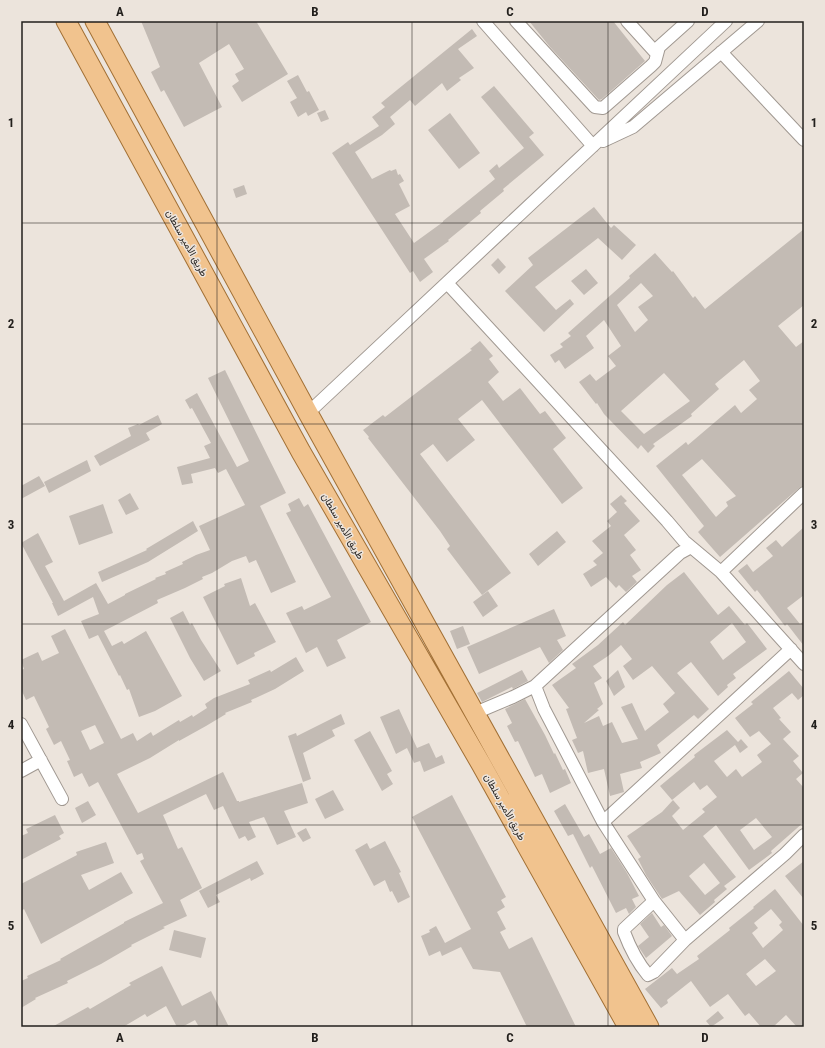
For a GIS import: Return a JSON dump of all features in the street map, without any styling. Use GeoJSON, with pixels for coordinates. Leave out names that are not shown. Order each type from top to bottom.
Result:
{"type":"FeatureCollection","features":[{"type":"Feature","properties":{"kind":"main road","name":"طريق الأمير سلطان"},"geometry":{"type":"LineString","coordinates":[[66,21],[301,452],[481,764],[628,1027]]}},
{"type":"Feature","properties":{"kind":"main road","name":"طريق الأمير سلطان"},"geometry":{"type":"LineString","coordinates":[[99,26],[308,413],[649,1027]]}},
{"type":"Feature","properties":{"kind":"main road"},"geometry":{"type":"LineString","coordinates":[[301,452],[311,446],[338,485],[352,491]]}},
{"type":"Feature","properties":{"kind":"street"},"geometry":{"type":"LineString","coordinates":[[483,21],[593,146]]}},
{"type":"Feature","properties":{"kind":"street"},"geometry":{"type":"LineString","coordinates":[[516,21],[595,107],[598,108],[603,108],[651,66],[655,62],[662,44],[688,21]]}},
{"type":"Feature","properties":{"kind":"street"},"geometry":{"type":"LineString","coordinates":[[627,21],[657,54]]}},
{"type":"Feature","properties":{"kind":"street"},"geometry":{"type":"LineString","coordinates":[[308,413],[726,21]]}},
{"type":"Feature","properties":{"kind":"street"},"geometry":{"type":"LineString","coordinates":[[593,146],[633,128],[758,21]]}},
{"type":"Feature","properties":{"kind":"street"},"geometry":{"type":"LineString","coordinates":[[722,52],[804,140]]}},
{"type":"Feature","properties":{"kind":"street"},"geometry":{"type":"LineString","coordinates":[[447,283],[684,541],[721,572],[804,664]]}},
{"type":"Feature","properties":{"kind":"street"},"geometry":{"type":"LineString","coordinates":[[721,572],[804,493]]}},
{"type":"Feature","properties":{"kind":"street"},"geometry":{"type":"LineString","coordinates":[[475,713],[535,686],[680,553],[690,546]]}},
{"type":"Feature","properties":{"kind":"street"},"geometry":{"type":"LineString","coordinates":[[603,822],[790,649]]}},
{"type":"Feature","properties":{"kind":"street"},"geometry":{"type":"LineString","coordinates":[[535,686],[544,709],[603,822],[654,901],[685,940]]}},
{"type":"Feature","properties":{"kind":"street"},"geometry":{"type":"LineString","coordinates":[[21,724],[62,799]]}},
{"type":"Feature","properties":{"kind":"street"},"geometry":{"type":"LineString","coordinates":[[21,771],[41,760]]}},
{"type":"Feature","properties":{"kind":"street"},"geometry":{"type":"LineString","coordinates":[[654,901],[624,929],[633,954],[648,975],[654,972],[685,940],[785,854],[804,835]]}},
{"type":"Feature","properties":{"kind":"building"},"geometry":{"type":"Polygon","coordinates":[[[141,21],[256,21],[288,74],[242,102],[232,86],[239,81],[235,74],[244,69],[229,44],[199,63],[222,107],[184,127],[164,90],[161,92],[151,72],[160,67],[141,21]]]}},
{"type":"Feature","properties":{"kind":"building"},"geometry":{"type":"Polygon","coordinates":[[[529,21],[613,21],[645,61],[599,100],[550,47],[529,21]]]}},
{"type":"Feature","properties":{"kind":"building"},"geometry":{"type":"Polygon","coordinates":[[[472,29],[477,36],[458,49],[474,68],[459,78],[461,80],[447,91],[442,83],[415,106],[410,100],[390,117],[395,124],[382,135],[355,152],[372,179],[390,170],[396,169],[398,175],[400,174],[404,181],[399,184],[410,206],[395,214],[414,243],[443,222],[495,179],[489,171],[497,164],[499,168],[524,148],[481,97],[494,86],[534,133],[529,137],[544,155],[503,189],[504,191],[480,211],[481,213],[448,240],[449,241],[424,259],[433,272],[420,282],[413,271],[410,273],[332,153],[348,142],[350,145],[379,126],[372,117],[385,107],[381,103],[472,29]]]}},
{"type":"Feature","properties":{"kind":"building"},"geometry":{"type":"Polygon","coordinates":[[[298,75],[307,92],[309,91],[319,110],[308,116],[306,112],[298,117],[290,102],[297,98],[287,81],[298,75]]]}},
{"type":"Feature","properties":{"kind":"building"},"geometry":{"type":"Polygon","coordinates":[[[325,110],[329,119],[321,122],[317,113],[325,110]]]}},
{"type":"Feature","properties":{"kind":"building"},"geometry":{"type":"Polygon","coordinates":[[[450,113],[480,153],[459,169],[428,130],[450,113]]]}},
{"type":"Feature","properties":{"kind":"building"},"geometry":{"type":"Polygon","coordinates":[[[244,185],[247,194],[236,198],[233,189],[244,185]]]}},
{"type":"Feature","properties":{"kind":"building"},"geometry":{"type":"Polygon","coordinates":[[[594,207],[611,228],[614,225],[636,245],[622,260],[598,238],[535,287],[556,310],[570,299],[574,304],[544,332],[505,291],[533,265],[528,258],[594,207]]]}},
{"type":"Feature","properties":{"kind":"building"},"geometry":{"type":"Polygon","coordinates":[[[804,229],[804,305],[778,326],[796,347],[804,341],[804,485],[720,557],[698,532],[704,526],[656,466],[686,442],[688,445],[735,405],[741,413],[757,399],[749,390],[760,381],[744,360],[715,384],[719,389],[691,414],[692,416],[653,444],[655,446],[648,453],[641,445],[638,449],[604,414],[597,403],[596,404],[579,382],[590,374],[596,381],[616,366],[608,356],[621,346],[604,320],[586,336],[594,348],[565,369],[559,360],[555,363],[550,355],[563,347],[560,344],[571,336],[568,333],[630,278],[629,276],[655,253],[672,272],[673,271],[693,298],[695,296],[705,309],[804,229]],[[641,283],[617,305],[635,332],[648,320],[638,307],[653,296],[641,283]],[[664,373],[621,411],[644,434],[690,401],[664,373]],[[702,459],[682,475],[716,517],[728,506],[726,502],[736,496],[702,459]]]}},
{"type":"Feature","properties":{"kind":"building"},"geometry":{"type":"Polygon","coordinates":[[[498,258],[506,267],[499,274],[491,265],[498,258]]]}},
{"type":"Feature","properties":{"kind":"building"},"geometry":{"type":"Polygon","coordinates":[[[586,269],[598,283],[584,295],[571,281],[586,269]]]}},
{"type":"Feature","properties":{"kind":"building"},"geometry":{"type":"Polygon","coordinates":[[[480,341],[493,356],[489,359],[499,372],[488,382],[503,401],[520,388],[540,414],[545,411],[566,438],[553,449],[583,488],[562,504],[482,400],[458,419],[475,440],[447,462],[433,444],[420,454],[511,573],[482,595],[447,549],[450,546],[440,531],[363,430],[383,415],[385,417],[472,350],[470,349],[480,341]]]}},
{"type":"Feature","properties":{"kind":"building"},"geometry":{"type":"Polygon","coordinates":[[[225,370],[286,493],[260,506],[296,582],[271,593],[256,560],[249,563],[246,556],[232,561],[202,577],[203,579],[157,600],[158,603],[104,631],[112,646],[122,641],[124,644],[146,631],[182,696],[155,711],[139,717],[129,689],[127,690],[98,635],[89,639],[81,621],[99,614],[93,597],[58,616],[53,603],[21,543],[38,533],[53,562],[45,566],[64,601],[96,583],[108,604],[156,579],[155,578],[166,574],[165,572],[183,564],[182,562],[210,550],[199,526],[245,505],[226,469],[218,473],[215,468],[191,474],[193,483],[182,485],[177,467],[210,458],[204,446],[211,443],[192,408],[190,409],[185,400],[197,393],[237,467],[249,461],[208,378],[225,370]]]}},
{"type":"Feature","properties":{"kind":"building"},"geometry":{"type":"Polygon","coordinates":[[[158,415],[162,424],[146,433],[150,440],[100,466],[94,456],[131,436],[128,428],[138,424],[139,425],[158,415]]]}},
{"type":"Feature","properties":{"kind":"building"},"geometry":{"type":"Polygon","coordinates":[[[87,460],[91,471],[49,493],[44,482],[87,460]]]}},
{"type":"Feature","properties":{"kind":"building"},"geometry":{"type":"Polygon","coordinates":[[[39,476],[45,486],[21,499],[21,486],[39,476]]]}},
{"type":"Feature","properties":{"kind":"building"},"geometry":{"type":"Polygon","coordinates":[[[130,493],[139,509],[126,515],[118,500],[130,493]]]}},
{"type":"Feature","properties":{"kind":"building"},"geometry":{"type":"Polygon","coordinates":[[[621,495],[627,501],[624,503],[640,521],[624,535],[636,550],[630,555],[641,570],[632,576],[637,582],[626,592],[619,585],[616,588],[606,577],[591,587],[583,574],[597,565],[593,561],[603,553],[592,541],[611,526],[607,521],[617,512],[610,504],[621,495]]]}},
{"type":"Feature","properties":{"kind":"building"},"geometry":{"type":"Polygon","coordinates":[[[299,498],[304,507],[308,504],[371,622],[337,640],[346,658],[327,667],[317,647],[306,653],[286,613],[302,606],[304,610],[331,597],[286,513],[291,511],[288,504],[299,498]]]}},
{"type":"Feature","properties":{"kind":"building"},"geometry":{"type":"Polygon","coordinates":[[[103,504],[113,533],[79,545],[69,516],[103,504]]]}},
{"type":"Feature","properties":{"kind":"building"},"geometry":{"type":"Polygon","coordinates":[[[193,521],[198,531],[148,562],[102,582],[98,572],[147,550],[146,549],[193,521]]]}},
{"type":"Feature","properties":{"kind":"building"},"geometry":{"type":"Polygon","coordinates":[[[804,527],[804,595],[787,608],[800,624],[804,621],[804,646],[787,624],[785,626],[757,590],[755,592],[738,571],[747,564],[753,572],[773,556],[766,548],[776,540],[782,547],[804,527]]]}},
{"type":"Feature","properties":{"kind":"building"},"geometry":{"type":"Polygon","coordinates":[[[557,531],[566,542],[538,566],[529,554],[557,531]]]}},
{"type":"Feature","properties":{"kind":"building"},"geometry":{"type":"Polygon","coordinates":[[[684,572],[718,615],[729,606],[745,625],[747,623],[767,649],[733,674],[736,678],[727,685],[728,687],[718,696],[691,662],[677,673],[709,709],[698,719],[694,715],[657,745],[661,753],[640,762],[642,768],[620,774],[624,792],[610,796],[604,769],[588,773],[583,751],[578,753],[572,740],[577,738],[566,709],[569,708],[552,685],[576,668],[572,664],[598,645],[623,622],[625,625],[667,585],[684,572]],[[732,623],[710,642],[723,660],[746,642],[732,623]],[[621,645],[593,666],[602,678],[594,683],[603,704],[597,709],[599,710],[584,723],[599,716],[603,726],[612,722],[622,743],[638,739],[621,707],[632,703],[645,731],[669,712],[663,704],[675,693],[652,666],[633,680],[623,666],[632,659],[621,645]]]}},
{"type":"Feature","properties":{"kind":"building"},"geometry":{"type":"Polygon","coordinates":[[[241,578],[250,606],[255,603],[276,642],[254,653],[255,656],[237,665],[203,597],[225,586],[224,584],[241,578]]]}},
{"type":"Feature","properties":{"kind":"building"},"geometry":{"type":"Polygon","coordinates":[[[488,591],[498,606],[483,617],[473,602],[488,591]]]}},
{"type":"Feature","properties":{"kind":"building"},"geometry":{"type":"Polygon","coordinates":[[[554,609],[566,636],[557,640],[563,650],[549,663],[540,647],[479,674],[467,647],[554,609]]]}},
{"type":"Feature","properties":{"kind":"building"},"geometry":{"type":"Polygon","coordinates":[[[183,611],[190,625],[192,623],[221,671],[204,681],[190,658],[170,618],[183,611]]]}},
{"type":"Feature","properties":{"kind":"building"},"geometry":{"type":"Polygon","coordinates":[[[463,626],[470,644],[457,649],[450,631],[463,626]]]}},
{"type":"Feature","properties":{"kind":"building"},"geometry":{"type":"Polygon","coordinates":[[[65,629],[121,739],[133,733],[137,741],[151,732],[153,736],[179,720],[180,722],[192,715],[193,717],[207,708],[205,704],[214,698],[250,684],[248,680],[270,670],[271,672],[296,657],[304,671],[275,689],[251,700],[252,702],[225,713],[226,714],[150,758],[117,774],[138,813],[223,772],[237,801],[239,802],[302,783],[308,803],[284,811],[296,837],[277,845],[264,817],[249,822],[256,837],[248,841],[245,836],[239,839],[223,806],[214,810],[206,794],[163,815],[178,849],[182,847],[202,888],[180,900],[187,916],[163,927],[165,928],[131,945],[132,946],[101,964],[67,981],[68,983],[35,998],[36,999],[21,1008],[21,981],[28,978],[27,976],[61,960],[60,959],[124,922],[163,903],[140,861],[144,859],[142,853],[137,855],[98,782],[89,787],[82,773],[74,777],[67,761],[70,760],[61,741],[54,745],[46,729],[49,727],[34,696],[26,700],[21,689],[21,670],[24,669],[21,660],[38,652],[42,661],[59,653],[51,636],[65,629]],[[95,725],[81,731],[90,750],[104,743],[95,725]]]}},
{"type":"Feature","properties":{"kind":"building"},"geometry":{"type":"Polygon","coordinates":[[[522,670],[528,681],[482,702],[477,693],[522,670]]]}},
{"type":"Feature","properties":{"kind":"building"},"geometry":{"type":"Polygon","coordinates":[[[618,670],[625,687],[614,696],[606,681],[618,670]]]}},
{"type":"Feature","properties":{"kind":"building"},"geometry":{"type":"Polygon","coordinates":[[[789,671],[804,689],[804,695],[798,700],[792,693],[773,708],[781,718],[779,719],[791,732],[783,739],[799,756],[793,761],[803,773],[796,779],[804,788],[804,822],[771,851],[772,853],[749,870],[716,825],[703,836],[736,877],[724,886],[727,889],[700,915],[679,891],[662,899],[646,875],[638,859],[641,857],[627,836],[662,812],[673,800],[680,808],[672,816],[683,830],[705,812],[702,809],[717,797],[707,785],[700,790],[694,782],[672,800],[660,786],[695,757],[694,755],[727,730],[738,742],[741,739],[748,747],[740,753],[735,745],[714,761],[727,777],[736,769],[742,777],[762,762],[757,755],[771,744],[759,731],[750,737],[735,718],[753,704],[751,702],[789,671]],[[756,818],[740,830],[754,850],[772,837],[756,818]],[[704,863],[689,876],[705,895],[720,883],[704,863]]]}},
{"type":"Feature","properties":{"kind":"building"},"geometry":{"type":"Polygon","coordinates":[[[525,699],[563,770],[565,769],[571,783],[550,793],[542,774],[535,777],[518,741],[515,742],[507,726],[512,723],[505,709],[525,699]]]}},
{"type":"Feature","properties":{"kind":"building"},"geometry":{"type":"Polygon","coordinates":[[[399,709],[417,748],[429,743],[436,758],[442,755],[445,763],[424,772],[420,761],[414,763],[407,748],[396,754],[380,717],[399,709]]]}},
{"type":"Feature","properties":{"kind":"building"},"geometry":{"type":"Polygon","coordinates":[[[341,714],[345,724],[332,730],[335,736],[303,753],[311,779],[303,782],[288,736],[296,733],[297,736],[341,714]]]}},
{"type":"Feature","properties":{"kind":"building"},"geometry":{"type":"Polygon","coordinates":[[[370,731],[392,771],[387,774],[393,784],[382,791],[354,740],[370,731]]]}},
{"type":"Feature","properties":{"kind":"building"},"geometry":{"type":"Polygon","coordinates":[[[333,790],[344,810],[325,819],[315,799],[333,790]]]}},
{"type":"Feature","properties":{"kind":"building"},"geometry":{"type":"Polygon","coordinates":[[[452,795],[506,897],[501,900],[505,907],[497,912],[506,929],[500,932],[509,949],[532,937],[576,1027],[527,1027],[500,972],[473,969],[461,947],[442,956],[440,951],[429,956],[421,936],[430,932],[429,930],[436,926],[445,943],[471,929],[412,817],[452,795]]]}},
{"type":"Feature","properties":{"kind":"building"},"geometry":{"type":"Polygon","coordinates":[[[88,801],[96,815],[82,823],[75,808],[88,801]]]}},
{"type":"Feature","properties":{"kind":"building"},"geometry":{"type":"Polygon","coordinates":[[[565,804],[584,837],[589,834],[600,854],[611,848],[627,873],[639,896],[632,899],[636,907],[629,914],[626,908],[616,913],[592,866],[590,868],[573,834],[568,836],[554,811],[565,804]]]}},
{"type":"Feature","properties":{"kind":"building"},"geometry":{"type":"Polygon","coordinates":[[[55,815],[64,833],[59,836],[61,839],[21,860],[21,836],[28,833],[26,829],[55,815]]]}},
{"type":"Feature","properties":{"kind":"building"},"geometry":{"type":"Polygon","coordinates":[[[306,828],[311,838],[303,842],[297,833],[306,828]]]}},
{"type":"Feature","properties":{"kind":"building"},"geometry":{"type":"Polygon","coordinates":[[[385,841],[401,872],[399,873],[410,897],[398,903],[392,891],[390,892],[385,880],[374,886],[355,850],[367,843],[370,849],[385,841]]]}},
{"type":"Feature","properties":{"kind":"building"},"geometry":{"type":"Polygon","coordinates":[[[106,842],[114,863],[81,875],[89,890],[121,872],[133,893],[41,944],[24,909],[21,911],[21,884],[77,855],[76,852],[106,842]]]}},
{"type":"Feature","properties":{"kind":"building"},"geometry":{"type":"Polygon","coordinates":[[[257,861],[264,874],[251,881],[250,878],[216,895],[220,902],[208,908],[199,891],[257,861]]]}},
{"type":"Feature","properties":{"kind":"building"},"geometry":{"type":"Polygon","coordinates":[[[804,861],[804,899],[785,876],[804,861]]]}},
{"type":"Feature","properties":{"kind":"building"},"geometry":{"type":"Polygon","coordinates":[[[775,889],[804,926],[804,1027],[797,1027],[786,1015],[773,1027],[761,1027],[749,1013],[745,1016],[728,994],[710,1007],[691,981],[667,1000],[668,1003],[661,1008],[645,989],[672,968],[677,974],[699,959],[697,956],[730,930],[729,928],[754,908],[753,907],[775,889]],[[771,909],[754,923],[758,928],[752,933],[763,948],[783,930],[779,925],[782,922],[771,909]],[[765,959],[746,974],[756,986],[776,971],[765,959]]]}},
{"type":"Feature","properties":{"kind":"building"},"geometry":{"type":"Polygon","coordinates":[[[652,913],[661,927],[664,925],[672,936],[646,958],[638,946],[649,937],[640,924],[652,913]]]}},
{"type":"Feature","properties":{"kind":"building"},"geometry":{"type":"Polygon","coordinates":[[[174,930],[206,938],[201,958],[169,950],[174,930]]]}},
{"type":"Feature","properties":{"kind":"building"},"geometry":{"type":"Polygon","coordinates":[[[162,966],[182,1006],[211,991],[229,1027],[199,1027],[195,1020],[182,1027],[177,1027],[166,1006],[147,1017],[145,1014],[123,1027],[52,1027],[88,1007],[90,1009],[131,985],[129,983],[162,966]]]}},
{"type":"Feature","properties":{"kind":"building"},"geometry":{"type":"Polygon","coordinates":[[[718,1011],[724,1018],[711,1027],[706,1021],[718,1011]]]}}]}
